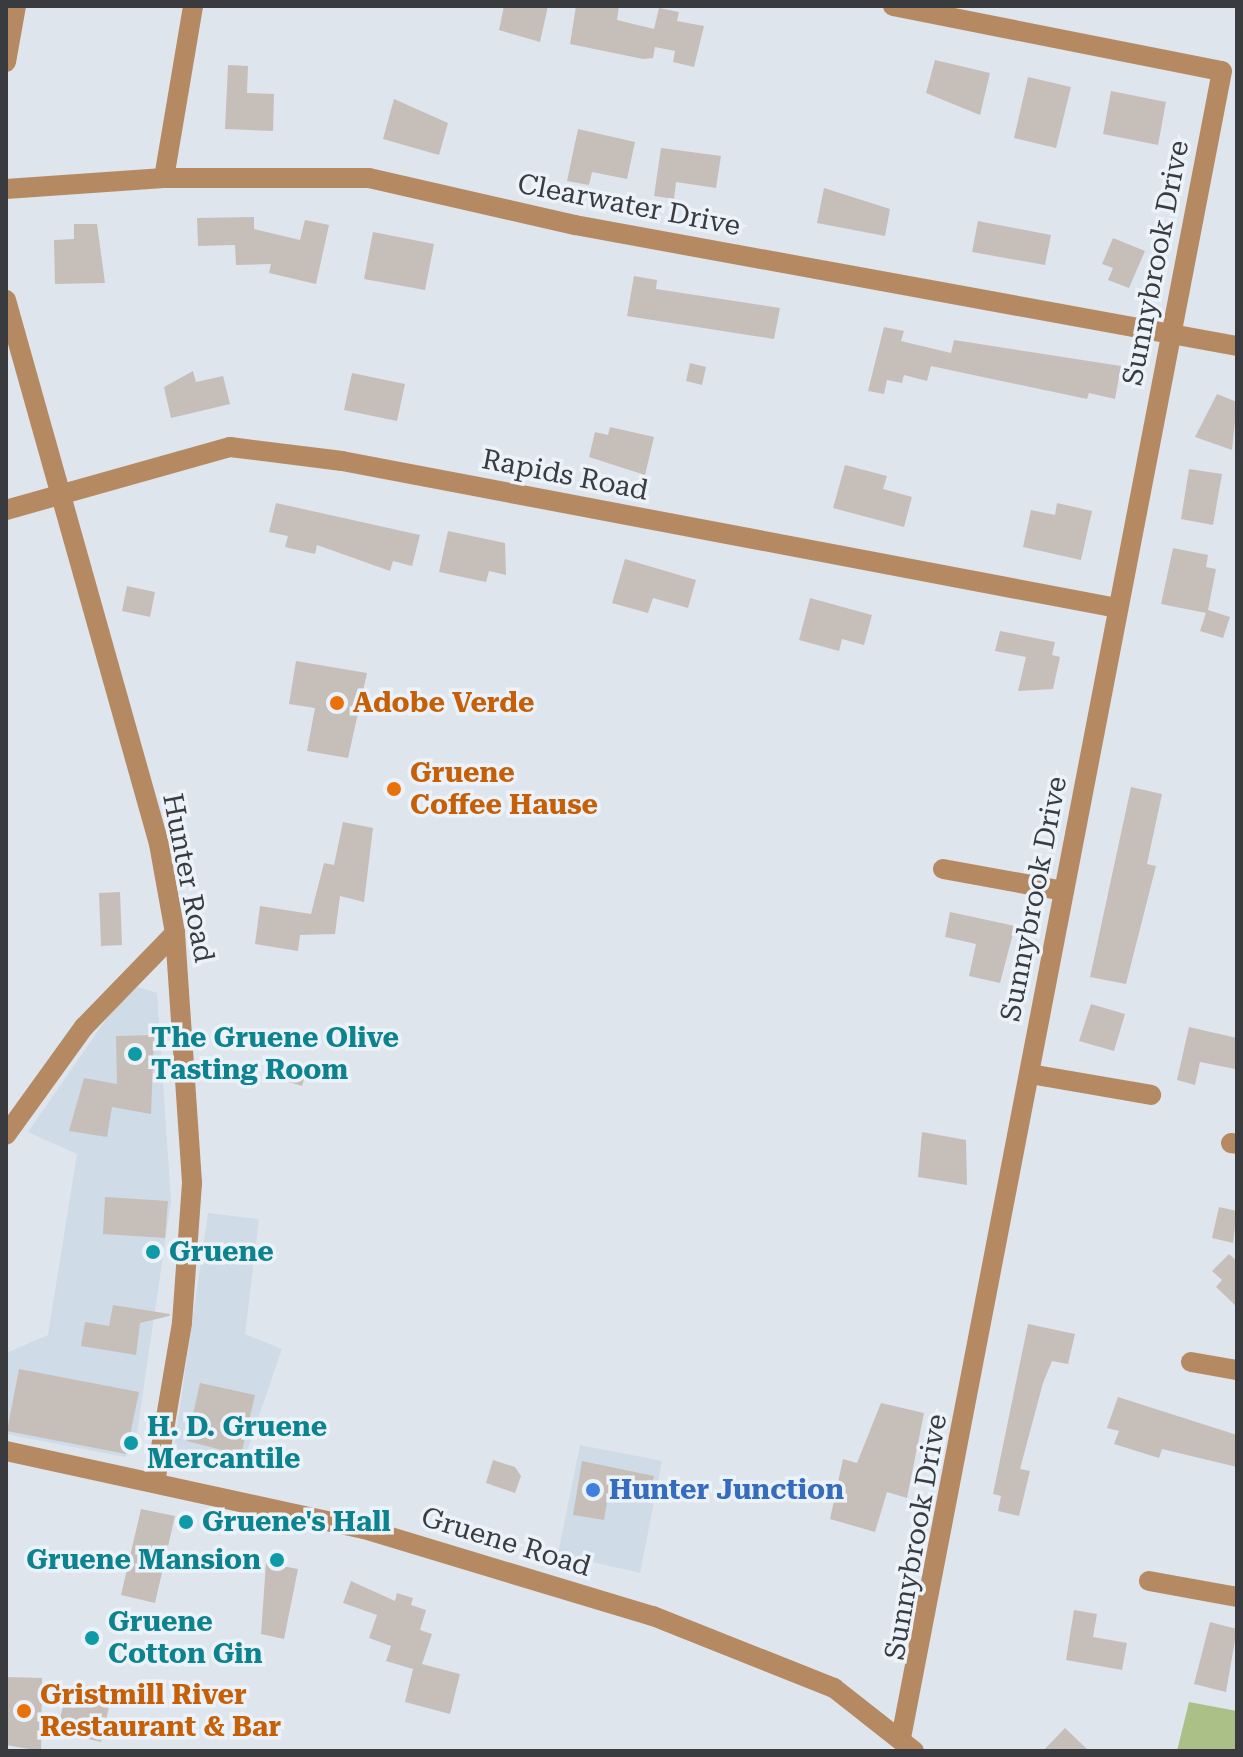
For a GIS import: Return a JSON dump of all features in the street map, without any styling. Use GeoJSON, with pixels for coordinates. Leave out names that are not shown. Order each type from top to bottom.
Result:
{"type":"FeatureCollection","features":[{"type":"Feature","properties":{"kind":"street"},"geometry":{"type":"LineString","coordinates":[[6,62],[16,6]]}},
{"type":"Feature","properties":{"kind":"street"},"geometry":{"type":"LineString","coordinates":[[164,178],[193,6]]}},
{"type":"Feature","properties":{"kind":"street","name":"Sunnybrook Drive"},"geometry":{"type":"LineString","coordinates":[[893,6],[1222,71],[1117,608],[908,1745]]}},
{"type":"Feature","properties":{"kind":"street","name":"Clearwater Drive"},"geometry":{"type":"LineString","coordinates":[[6,189],[164,178],[369,178],[575,225],[1237,346]]}},
{"type":"Feature","properties":{"kind":"street","name":"Hunter Road"},"geometry":{"type":"LineString","coordinates":[[6,300],[57,496],[159,844],[175,933],[192,1183],[182,1323],[155,1482]]}},
{"type":"Feature","properties":{"kind":"street","name":"Rapids Road"},"geometry":{"type":"LineString","coordinates":[[6,510],[230,447],[302,454],[1117,608]]}},
{"type":"Feature","properties":{"kind":"street"},"geometry":{"type":"LineString","coordinates":[[943,869],[1064,891]]}},
{"type":"Feature","properties":{"kind":"street"},"geometry":{"type":"LineString","coordinates":[[6,1135],[84,1027],[175,933]]}},
{"type":"Feature","properties":{"kind":"street"},"geometry":{"type":"LineString","coordinates":[[1030,1074],[1151,1095]]}},
{"type":"Feature","properties":{"kind":"street"},"geometry":{"type":"LineString","coordinates":[[1191,1362],[1237,1370]]}},
{"type":"Feature","properties":{"kind":"street","name":"Gruene Road"},"geometry":{"type":"LineString","coordinates":[[6,1451],[364,1529],[653,1616],[810,1676],[908,1745]]}},
{"type":"Feature","properties":{"kind":"street"},"geometry":{"type":"LineString","coordinates":[[1149,1581],[1237,1597]]}},
{"type":"Feature","properties":{"kind":"shaded area"},"geometry":{"type":"Polygon","coordinates":[[[138,987],[157,993],[171,1201],[135,1447],[125,1457],[6,1434],[6,1353],[48,1335],[77,1154],[28,1132],[118,1002],[138,987]]]}},
{"type":"Feature","properties":{"kind":"shaded area"},"geometry":{"type":"Polygon","coordinates":[[[208,1213],[259,1219],[245,1334],[282,1349],[242,1465],[174,1448],[208,1213]]]}},
{"type":"Feature","properties":{"kind":"shaded area"},"geometry":{"type":"Polygon","coordinates":[[[580,1445],[662,1461],[640,1573],[558,1554],[580,1445]]]}},
{"type":"Feature","properties":{"kind":"green space"},"geometry":{"type":"Polygon","coordinates":[[[1189,1702],[1237,1711],[1237,1751],[1177,1751],[1189,1702]]]}},
{"type":"Feature","properties":{"kind":"building"},"geometry":{"type":"Polygon","coordinates":[[[504,6],[548,6],[540,42],[499,30],[504,6]]]}},
{"type":"Feature","properties":{"kind":"building"},"geometry":{"type":"Polygon","coordinates":[[[576,6],[619,6],[617,20],[654,29],[659,8],[679,12],[677,21],[704,26],[694,67],[673,62],[675,51],[655,47],[653,58],[643,59],[570,44],[576,6]]]}},
{"type":"Feature","properties":{"kind":"building"},"geometry":{"type":"Polygon","coordinates":[[[935,60],[990,73],[980,115],[926,93],[935,60]]]}},
{"type":"Feature","properties":{"kind":"building"},"geometry":{"type":"Polygon","coordinates":[[[228,65],[248,66],[247,93],[274,94],[273,131],[225,129],[228,65]]]}},
{"type":"Feature","properties":{"kind":"building"},"geometry":{"type":"Polygon","coordinates":[[[1028,77],[1071,87],[1056,148],[1014,138],[1028,77]]]}},
{"type":"Feature","properties":{"kind":"building"},"geometry":{"type":"Polygon","coordinates":[[[1111,91],[1166,102],[1158,145],[1103,134],[1111,91]]]}},
{"type":"Feature","properties":{"kind":"building"},"geometry":{"type":"Polygon","coordinates":[[[394,99],[448,123],[439,155],[383,139],[394,99]]]}},
{"type":"Feature","properties":{"kind":"building"},"geometry":{"type":"Polygon","coordinates":[[[578,129],[635,142],[627,179],[592,172],[589,185],[567,181],[578,129]]]}},
{"type":"Feature","properties":{"kind":"building"},"geometry":{"type":"Polygon","coordinates":[[[661,148],[721,156],[716,188],[676,182],[674,199],[654,196],[661,148]]]}},
{"type":"Feature","properties":{"kind":"building"},"geometry":{"type":"Polygon","coordinates":[[[824,188],[890,209],[885,236],[817,223],[824,188]]]}},
{"type":"Feature","properties":{"kind":"building"},"geometry":{"type":"Polygon","coordinates":[[[254,217],[254,229],[300,240],[305,220],[329,225],[316,284],[269,273],[271,264],[236,265],[235,245],[198,246],[197,218],[254,217]]]}},
{"type":"Feature","properties":{"kind":"building"},"geometry":{"type":"Polygon","coordinates":[[[978,221],[1051,235],[1045,265],[972,252],[978,221]]]}},
{"type":"Feature","properties":{"kind":"building"},"geometry":{"type":"Polygon","coordinates":[[[74,224],[97,224],[105,283],[55,284],[54,240],[74,239],[74,224]]]}},
{"type":"Feature","properties":{"kind":"building"},"geometry":{"type":"Polygon","coordinates":[[[373,232],[434,244],[425,290],[364,279],[373,232]]]}},
{"type":"Feature","properties":{"kind":"building"},"geometry":{"type":"Polygon","coordinates":[[[1113,238],[1145,251],[1129,288],[1108,280],[1113,268],[1102,264],[1113,238]]]}},
{"type":"Feature","properties":{"kind":"building"},"geometry":{"type":"Polygon","coordinates":[[[634,276],[657,280],[656,289],[780,308],[774,339],[627,316],[634,276]]]}},
{"type":"Feature","properties":{"kind":"building"},"geometry":{"type":"Polygon","coordinates":[[[884,327],[904,331],[901,341],[951,353],[954,340],[1121,366],[1115,399],[1089,393],[1087,399],[931,366],[927,381],[904,375],[902,383],[887,380],[884,394],[868,391],[884,327]]]}},
{"type":"Feature","properties":{"kind":"building"},"geometry":{"type":"Polygon","coordinates":[[[690,363],[706,367],[702,385],[686,381],[690,363]]]}},
{"type":"Feature","properties":{"kind":"building"},"geometry":{"type":"Polygon","coordinates":[[[193,371],[196,382],[223,376],[230,404],[171,418],[164,387],[193,371]]]}},
{"type":"Feature","properties":{"kind":"building"},"geometry":{"type":"Polygon","coordinates":[[[352,373],[405,384],[397,421],[344,410],[352,373]]]}},
{"type":"Feature","properties":{"kind":"building"},"geometry":{"type":"Polygon","coordinates":[[[1217,394],[1237,402],[1232,450],[1195,437],[1217,394]]]}},
{"type":"Feature","properties":{"kind":"building"},"geometry":{"type":"Polygon","coordinates":[[[610,427],[654,437],[645,475],[589,457],[595,432],[608,435],[610,427]]]}},
{"type":"Feature","properties":{"kind":"building"},"geometry":{"type":"Polygon","coordinates":[[[845,465],[887,476],[883,489],[912,497],[904,527],[833,508],[845,465]]]}},
{"type":"Feature","properties":{"kind":"building"},"geometry":{"type":"Polygon","coordinates":[[[1189,469],[1222,474],[1213,525],[1181,519],[1189,469]]]}},
{"type":"Feature","properties":{"kind":"building"},"geometry":{"type":"Polygon","coordinates":[[[276,503],[420,535],[412,566],[393,561],[390,571],[317,545],[315,554],[285,547],[288,536],[269,532],[276,503]]]}},
{"type":"Feature","properties":{"kind":"building"},"geometry":{"type":"Polygon","coordinates":[[[1057,503],[1092,511],[1081,560],[1023,547],[1031,510],[1055,515],[1057,503]]]}},
{"type":"Feature","properties":{"kind":"building"},"geometry":{"type":"Polygon","coordinates":[[[448,531],[505,543],[506,575],[489,571],[486,582],[439,572],[448,531]]]}},
{"type":"Feature","properties":{"kind":"building"},"geometry":{"type":"Polygon","coordinates":[[[1173,548],[1208,555],[1206,567],[1216,569],[1208,610],[1230,617],[1223,638],[1200,631],[1206,613],[1161,604],[1173,548]]]}},
{"type":"Feature","properties":{"kind":"building"},"geometry":{"type":"Polygon","coordinates":[[[625,559],[696,580],[688,608],[653,598],[648,613],[612,603],[625,559]]]}},
{"type":"Feature","properties":{"kind":"building"},"geometry":{"type":"Polygon","coordinates":[[[127,586],[155,592],[150,617],[122,611],[127,586]]]}},
{"type":"Feature","properties":{"kind":"building"},"geometry":{"type":"Polygon","coordinates":[[[810,598],[872,615],[864,645],[842,639],[839,651],[799,640],[810,598]]]}},
{"type":"Feature","properties":{"kind":"building"},"geometry":{"type":"Polygon","coordinates":[[[1000,631],[1055,642],[1052,655],[1060,657],[1053,689],[1018,691],[1026,657],[995,651],[1000,631]]]}},
{"type":"Feature","properties":{"kind":"building"},"geometry":{"type":"Polygon","coordinates":[[[296,661],[367,673],[348,758],[307,751],[315,708],[289,704],[296,661]]]}},
{"type":"Feature","properties":{"kind":"building"},"geometry":{"type":"Polygon","coordinates":[[[1131,787],[1162,794],[1147,864],[1156,866],[1126,984],[1090,977],[1131,787]]]}},
{"type":"Feature","properties":{"kind":"building"},"geometry":{"type":"Polygon","coordinates":[[[343,822],[373,828],[364,902],[340,896],[335,934],[300,935],[298,951],[255,944],[260,906],[311,914],[324,863],[334,865],[343,822]]]}},
{"type":"Feature","properties":{"kind":"building"},"geometry":{"type":"Polygon","coordinates":[[[120,892],[122,945],[101,946],[99,893],[120,892]]]}},
{"type":"Feature","properties":{"kind":"building"},"geometry":{"type":"Polygon","coordinates":[[[950,912],[1015,926],[1000,983],[969,976],[976,944],[945,937],[950,912]]]}},
{"type":"Feature","properties":{"kind":"building"},"geometry":{"type":"Polygon","coordinates":[[[1091,1004],[1125,1014],[1114,1051],[1079,1041],[1091,1004]]]}},
{"type":"Feature","properties":{"kind":"building"},"geometry":{"type":"Polygon","coordinates":[[[1189,1027],[1237,1038],[1235,1069],[1200,1062],[1195,1085],[1177,1080],[1189,1027]]]}},
{"type":"Feature","properties":{"kind":"building"},"geometry":{"type":"Polygon","coordinates":[[[154,1035],[151,1114],[112,1107],[107,1137],[69,1131],[84,1078],[117,1084],[116,1036],[154,1035]]]}},
{"type":"Feature","properties":{"kind":"building"},"geometry":{"type":"Polygon","coordinates":[[[290,1064],[307,1069],[302,1086],[285,1081],[290,1064]]]}},
{"type":"Feature","properties":{"kind":"building"},"geometry":{"type":"Polygon","coordinates":[[[922,1132],[966,1140],[967,1185],[918,1177],[922,1132]]]}},
{"type":"Feature","properties":{"kind":"building"},"geometry":{"type":"Polygon","coordinates":[[[105,1197],[168,1201],[165,1238],[103,1234],[105,1197]]]}},
{"type":"Feature","properties":{"kind":"building"},"geometry":{"type":"Polygon","coordinates":[[[1219,1207],[1237,1211],[1233,1243],[1212,1238],[1219,1207]]]}},
{"type":"Feature","properties":{"kind":"building"},"geometry":{"type":"Polygon","coordinates":[[[1229,1254],[1237,1261],[1237,1307],[1216,1287],[1222,1280],[1212,1271],[1229,1254]]]}},
{"type":"Feature","properties":{"kind":"building"},"geometry":{"type":"Polygon","coordinates":[[[113,1305],[170,1314],[140,1323],[136,1355],[81,1346],[85,1322],[109,1326],[113,1305]]]}},
{"type":"Feature","properties":{"kind":"building"},"geometry":{"type":"Polygon","coordinates":[[[1028,1324],[1075,1334],[1068,1364],[1052,1361],[1043,1383],[1020,1469],[1030,1471],[1019,1516],[998,1511],[1001,1496],[993,1494],[1028,1324]]]}},
{"type":"Feature","properties":{"kind":"building"},"geometry":{"type":"Polygon","coordinates":[[[19,1369],[139,1392],[126,1454],[7,1431],[19,1369]]]}},
{"type":"Feature","properties":{"kind":"building"},"geometry":{"type":"Polygon","coordinates":[[[200,1383],[255,1395],[241,1455],[187,1441],[200,1383]]]}},
{"type":"Feature","properties":{"kind":"building"},"geometry":{"type":"Polygon","coordinates":[[[1118,1397],[1237,1435],[1237,1467],[1162,1449],[1159,1458],[1114,1444],[1119,1431],[1107,1428],[1118,1397]]]}},
{"type":"Feature","properties":{"kind":"building"},"geometry":{"type":"Polygon","coordinates":[[[881,1403],[924,1413],[907,1498],[887,1492],[875,1532],[830,1519],[843,1459],[857,1463],[881,1403]]]}},
{"type":"Feature","properties":{"kind":"building"},"geometry":{"type":"Polygon","coordinates":[[[493,1460],[515,1467],[521,1476],[515,1493],[486,1483],[493,1460]]]}},
{"type":"Feature","properties":{"kind":"building","name":"Hunter Junction"},"geometry":{"type":"Polygon","coordinates":[[[582,1461],[654,1476],[648,1499],[609,1490],[604,1520],[573,1515],[582,1461]]]}},
{"type":"Feature","properties":{"kind":"building"},"geometry":{"type":"Polygon","coordinates":[[[141,1509],[175,1516],[155,1603],[121,1595],[141,1509]]]}},
{"type":"Feature","properties":{"kind":"building"},"geometry":{"type":"Polygon","coordinates":[[[266,1563],[298,1569],[284,1639],[261,1634],[266,1563]]]}},
{"type":"Feature","properties":{"kind":"building"},"geometry":{"type":"Polygon","coordinates":[[[351,1581],[395,1601],[397,1593],[413,1598],[411,1605],[426,1610],[420,1630],[432,1634],[422,1664],[460,1674],[450,1714],[405,1702],[413,1669],[386,1661],[391,1646],[369,1638],[377,1615],[343,1603],[351,1581]]]}},
{"type":"Feature","properties":{"kind":"building"},"geometry":{"type":"Polygon","coordinates":[[[1074,1610],[1097,1614],[1093,1637],[1127,1643],[1122,1670],[1066,1660],[1074,1610]]]}},
{"type":"Feature","properties":{"kind":"building"},"geometry":{"type":"Polygon","coordinates":[[[1210,1622],[1237,1629],[1226,1692],[1194,1684],[1210,1622]]]}},
{"type":"Feature","properties":{"kind":"building","name":"Gristmill River Restaurant & Bar"},"geometry":{"type":"Polygon","coordinates":[[[6,1677],[42,1678],[41,1751],[6,1745],[6,1677]]]}},
{"type":"Feature","properties":{"kind":"building","name":"Gristmill River Restaurant & Bar"},"geometry":{"type":"Polygon","coordinates":[[[67,1689],[109,1707],[101,1742],[57,1731],[67,1689]]]}},
{"type":"Feature","properties":{"kind":"building"},"geometry":{"type":"Polygon","coordinates":[[[1065,1728],[1089,1751],[1043,1751],[1065,1728]]]}},
{"type":"Feature","properties":{"kind":"place","name":"Adobe Verde"},"geometry":{"type":"Point","coordinates":[337,703]}},
{"type":"Feature","properties":{"kind":"place","name":"Gruene Coffee Hause"},"geometry":{"type":"Point","coordinates":[394,789]}},
{"type":"Feature","properties":{"kind":"place","name":"The Gruene Olive Tasting Room"},"geometry":{"type":"Point","coordinates":[135,1054]}},
{"type":"Feature","properties":{"kind":"place","name":"Gruene"},"geometry":{"type":"Point","coordinates":[153,1252]}},
{"type":"Feature","properties":{"kind":"place","name":"H. D. Gruene Mercantile"},"geometry":{"type":"Point","coordinates":[131,1443]}},
{"type":"Feature","properties":{"kind":"place","name":"Hunter Junction"},"geometry":{"type":"Point","coordinates":[593,1490]}},
{"type":"Feature","properties":{"kind":"place","name":"Gruene's Hall"},"geometry":{"type":"Point","coordinates":[186,1522]}},
{"type":"Feature","properties":{"kind":"place","name":"Gruene Mansion"},"geometry":{"type":"Point","coordinates":[277,1560]}},
{"type":"Feature","properties":{"kind":"place","name":"Gruene Cotton Gin"},"geometry":{"type":"Point","coordinates":[92,1638]}},
{"type":"Feature","properties":{"kind":"place","name":"Gristmill River Restaurant & Bar"},"geometry":{"type":"Point","coordinates":[24,1711]}}]}
